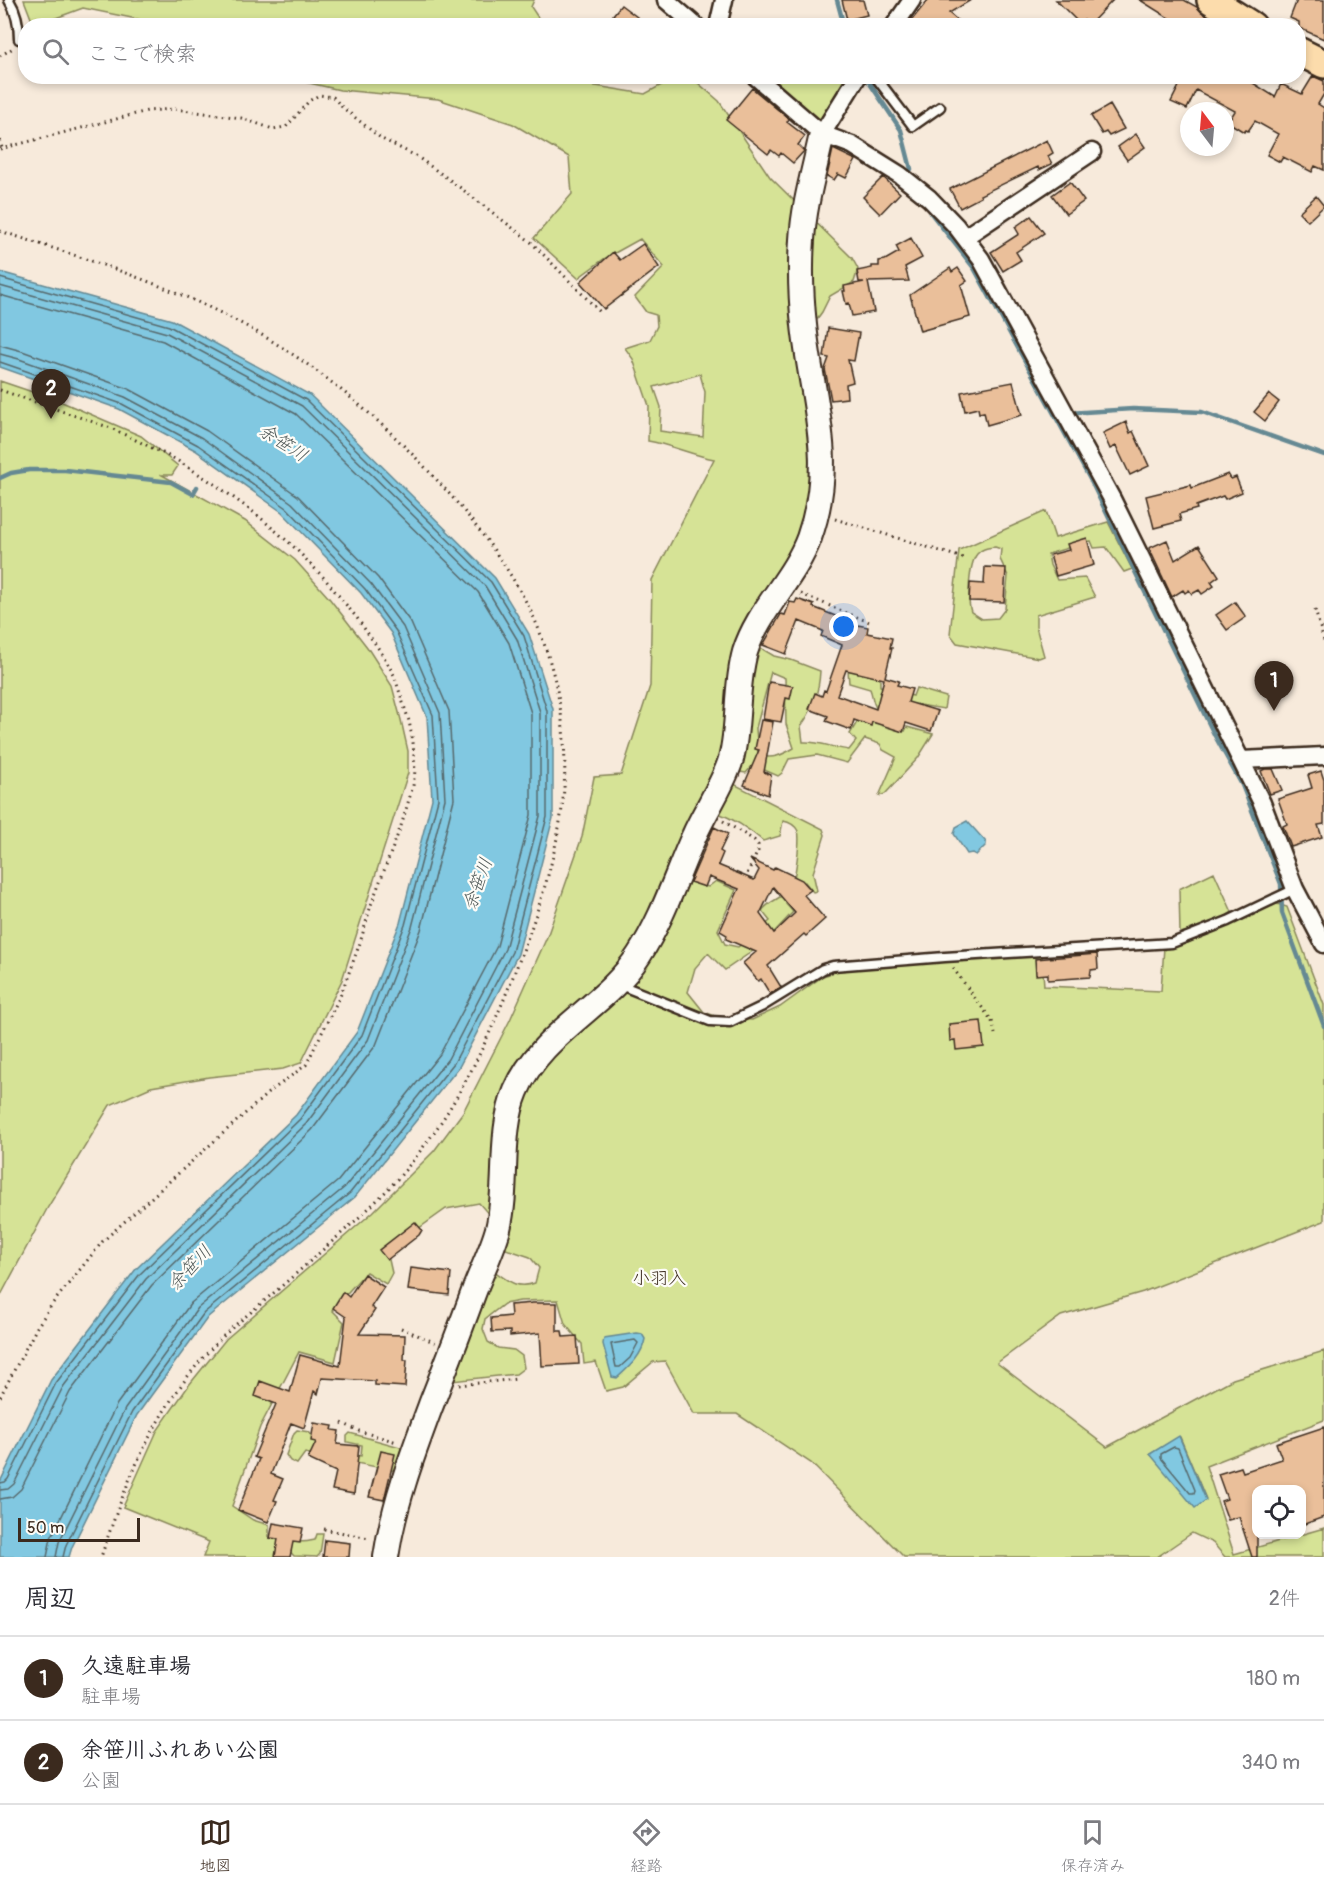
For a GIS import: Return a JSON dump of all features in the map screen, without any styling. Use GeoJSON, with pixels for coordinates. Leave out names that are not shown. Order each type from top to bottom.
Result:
{"type":"FeatureCollection","features":[{"type":"Feature","properties":{"kind":"main road"},"geometry":{"type":"LineString","coordinates":[[1210,0],[1239,18]]}},
{"type":"Feature","properties":{"kind":"main road"},"geometry":{"type":"LineString","coordinates":[[1306,55],[1324,64]]}},
{"type":"Feature","properties":{"kind":"street"},"geometry":{"type":"LineString","coordinates":[[666,0],[687,18]]}},
{"type":"Feature","properties":{"kind":"street"},"geometry":{"type":"LineString","coordinates":[[720,18],[724,0]]}},
{"type":"Feature","properties":{"kind":"street"},"geometry":{"type":"LineString","coordinates":[[900,18],[912,0]]}},
{"type":"Feature","properties":{"kind":"street"},"geometry":{"type":"LineString","coordinates":[[764,84],[822,134],[852,145],[900,174],[929,198],[965,237],[981,259],[1112,499],[1262,803],[1294,889],[1324,944]]}},
{"type":"Feature","properties":{"kind":"street"},"geometry":{"type":"LineString","coordinates":[[387,1549],[396,1503],[415,1448],[498,1228],[504,1185],[506,1129],[516,1092],[533,1062],[550,1041],[617,984],[639,956],[661,916],[694,834],[730,763],[736,735],[737,692],[746,651],[756,627],[800,559],[816,514],[823,477],[822,434],[804,326],[802,238],[822,134],[853,84]]}},
{"type":"Feature","properties":{"kind":"street"},"geometry":{"type":"LineString","coordinates":[[965,237],[1092,152]]}},
{"type":"Feature","properties":{"kind":"street"},"geometry":{"type":"LineString","coordinates":[[1241,760],[1324,756]]}},
{"type":"Feature","properties":{"kind":"lane"},"geometry":{"type":"LineString","coordinates":[[9,0],[18,24]]}},
{"type":"Feature","properties":{"kind":"lane"},"geometry":{"type":"LineString","coordinates":[[881,84],[913,126],[940,107]]}},
{"type":"Feature","properties":{"kind":"lane"},"geometry":{"type":"LineString","coordinates":[[617,984],[710,1021],[730,1022],[762,1007],[823,969],[833,966],[1172,943],[1228,921],[1294,889]]}},
{"type":"Feature","properties":{"kind":"path"},"geometry":{"type":"LineString","coordinates":[[0,140],[1,148],[147,111],[175,109],[241,118],[273,129],[286,127],[309,101],[320,95],[333,97],[382,139],[425,163],[531,242],[602,314]]}},
{"type":"Feature","properties":{"kind":"path"},"geometry":{"type":"LineString","coordinates":[[0,231],[101,264],[215,309],[251,329],[306,365],[370,414],[421,462],[462,509],[496,552],[522,595],[536,622],[548,659],[560,710],[564,751],[564,788],[558,827],[536,915],[495,1021],[473,1068],[421,1151],[369,1209],[228,1331],[194,1369],[149,1435],[124,1492],[101,1557]]}},
{"type":"Feature","properties":{"kind":"path"},"geometry":{"type":"LineString","coordinates":[[0,390],[111,428],[175,459],[232,496],[292,545],[325,579],[357,618],[394,675],[409,721],[415,771],[413,786],[360,943],[341,994],[306,1065],[268,1093],[103,1241],[53,1303],[37,1327],[0,1397]]}},
{"type":"Feature","properties":{"kind":"path"},"geometry":{"type":"LineString","coordinates":[[816,514],[963,558]]}},
{"type":"Feature","properties":{"kind":"path"},"geometry":{"type":"LineString","coordinates":[[782,586],[869,622]]}},
{"type":"Feature","properties":{"kind":"path"},"geometry":{"type":"LineString","coordinates":[[1315,610],[1324,641]]}},
{"type":"Feature","properties":{"kind":"path"},"geometry":{"type":"LineString","coordinates":[[705,812],[732,825],[758,845],[758,851],[746,876]]}},
{"type":"Feature","properties":{"kind":"path"},"geometry":{"type":"LineString","coordinates":[[945,957],[992,1021],[995,1034]]}},
{"type":"Feature","properties":{"kind":"path"},"geometry":{"type":"LineString","coordinates":[[401,1328],[452,1349]]}},
{"type":"Feature","properties":{"kind":"path"},"geometry":{"type":"LineString","coordinates":[[438,1388],[516,1379]]}},
{"type":"Feature","properties":{"kind":"path"},"geometry":{"type":"LineString","coordinates":[[342,1423],[359,1431],[415,1448]]}},
{"type":"Feature","properties":{"kind":"path"},"geometry":{"type":"LineString","coordinates":[[324,1528],[387,1549]]}},
{"type":"Feature","properties":{"kind":"green space"},"geometry":{"type":"Polygon","coordinates":[[[24,0],[534,0],[531,7],[538,18],[132,18],[83,8],[56,18],[31,18],[24,0]]]}},
{"type":"Feature","properties":{"kind":"green space"},"geometry":{"type":"Polygon","coordinates":[[[314,84],[584,84],[645,94],[663,84],[699,84],[719,101],[770,177],[852,258],[858,269],[854,282],[830,296],[809,330],[818,448],[806,527],[744,638],[774,656],[820,671],[815,700],[801,726],[803,742],[849,750],[856,741],[850,734],[857,722],[875,720],[877,709],[870,689],[849,683],[848,670],[880,676],[880,686],[913,696],[916,688],[946,697],[944,709],[907,703],[885,725],[905,731],[907,727],[933,734],[918,758],[885,794],[879,796],[896,757],[883,750],[880,744],[865,739],[847,763],[817,755],[789,759],[778,776],[753,765],[746,773],[740,772],[737,765],[680,857],[696,883],[708,887],[716,881],[736,890],[718,930],[725,944],[738,947],[770,921],[762,911],[791,887],[799,842],[798,831],[794,825],[787,822],[783,821],[780,836],[763,841],[741,824],[716,812],[730,782],[823,829],[825,835],[813,873],[817,891],[813,892],[805,882],[787,899],[786,904],[793,912],[763,944],[725,970],[708,953],[695,968],[688,992],[704,1012],[718,1017],[752,1020],[780,1007],[823,976],[850,967],[1042,956],[1044,986],[1161,991],[1164,947],[1188,943],[1274,903],[1287,907],[1324,1005],[1324,1221],[1143,1292],[1061,1316],[997,1363],[1107,1447],[1233,1379],[1324,1351],[1324,1420],[1206,1466],[1234,1554],[1286,1539],[1306,1539],[1306,1533],[1324,1528],[1324,1557],[1225,1557],[1213,1543],[1192,1533],[1157,1557],[904,1557],[811,1463],[737,1414],[694,1414],[665,1361],[653,1362],[623,1387],[606,1391],[596,1362],[584,1364],[582,1344],[565,1324],[558,1300],[520,1301],[504,1304],[485,1319],[483,1329],[488,1342],[498,1348],[514,1350],[522,1356],[524,1368],[516,1374],[452,1381],[490,1268],[511,1282],[528,1285],[535,1283],[539,1268],[530,1257],[500,1247],[503,1231],[479,1203],[446,1209],[387,1251],[392,1273],[386,1284],[366,1272],[332,1310],[344,1322],[335,1362],[299,1352],[260,1427],[232,1506],[253,1520],[269,1525],[269,1538],[303,1542],[315,1540],[317,1534],[323,1534],[320,1554],[317,1557],[294,1556],[287,1548],[285,1557],[203,1557],[209,1542],[123,1507],[157,1431],[189,1385],[226,1339],[373,1212],[434,1151],[463,1112],[510,1020],[547,937],[582,837],[594,777],[621,775],[650,686],[652,580],[714,459],[648,441],[649,406],[633,359],[625,348],[650,340],[657,326],[656,315],[646,312],[635,297],[664,267],[640,239],[604,259],[578,278],[534,238],[572,194],[569,157],[513,124],[438,99],[340,90],[314,84]],[[700,374],[654,387],[661,407],[660,431],[703,437],[705,392],[700,374]],[[771,672],[756,728],[758,755],[777,756],[794,748],[786,724],[785,678],[771,672]],[[1180,1437],[1150,1454],[1206,1499],[1180,1437]]]}},
{"type":"Feature","properties":{"kind":"green space"},"geometry":{"type":"Polygon","coordinates":[[[771,84],[842,84],[818,123],[771,84]]]}},
{"type":"Feature","properties":{"kind":"green space"},"geometry":{"type":"Polygon","coordinates":[[[0,381],[62,402],[141,436],[178,466],[172,475],[162,475],[245,521],[295,560],[329,598],[367,647],[392,686],[408,751],[408,773],[342,980],[301,1063],[283,1069],[209,1077],[151,1087],[110,1105],[48,1207],[0,1297],[0,381]]]}},
{"type":"Feature","properties":{"kind":"green space"},"geometry":{"type":"Polygon","coordinates":[[[1046,511],[1055,538],[1108,522],[1132,569],[1124,572],[1106,547],[1094,548],[1091,541],[1048,554],[1057,580],[1085,578],[1095,597],[1036,615],[1036,627],[1044,656],[1039,658],[957,643],[950,634],[959,550],[1046,511]],[[995,547],[981,551],[974,559],[972,566],[969,599],[971,612],[982,619],[998,618],[1005,609],[1008,576],[1000,559],[1001,549],[995,547]]]}},
{"type":"Feature","properties":{"kind":"green space"},"geometry":{"type":"Polygon","coordinates":[[[1214,872],[1232,912],[1211,926],[1180,933],[1179,889],[1214,872]]]}},
{"type":"Feature","properties":{"kind":"green space"},"geometry":{"type":"Polygon","coordinates":[[[297,1430],[309,1432],[321,1450],[361,1456],[362,1445],[347,1442],[347,1436],[350,1433],[404,1450],[397,1471],[305,1453],[297,1464],[290,1461],[286,1455],[297,1430]]]}},
{"type":"Feature","properties":{"kind":"water","name":"余笹川"},"geometry":{"type":"Polygon","coordinates":[[[0,272],[172,320],[310,395],[495,578],[529,634],[553,709],[553,818],[518,954],[459,1067],[355,1197],[208,1317],[137,1415],[69,1557],[0,1557],[0,1482],[51,1380],[136,1269],[296,1115],[357,1032],[400,923],[432,799],[427,717],[391,633],[361,593],[282,512],[195,450],[119,409],[0,367],[0,272]]]}},
{"type":"Feature","properties":{"kind":"water"},"geometry":{"type":"Polygon","coordinates":[[[967,821],[986,842],[986,845],[976,855],[967,854],[954,834],[956,827],[967,821]]]}},
{"type":"Feature","properties":{"kind":"water"},"geometry":{"type":"Polygon","coordinates":[[[642,1334],[645,1339],[641,1351],[617,1378],[612,1377],[603,1344],[604,1338],[642,1334]]]}},
{"type":"Feature","properties":{"kind":"water"},"geometry":{"type":"Polygon","coordinates":[[[1179,1436],[1206,1500],[1195,1508],[1150,1454],[1179,1436]]]}},
{"type":"Feature","properties":{"kind":"building"},"geometry":{"type":"Polygon","coordinates":[[[842,0],[863,0],[867,15],[846,18],[842,0]]]}},
{"type":"Feature","properties":{"kind":"building"},"geometry":{"type":"Polygon","coordinates":[[[928,0],[971,0],[949,13],[955,18],[913,18],[928,0]]]}},
{"type":"Feature","properties":{"kind":"building"},"geometry":{"type":"Polygon","coordinates":[[[1056,0],[1113,0],[1096,18],[1074,18],[1056,0]]]}},
{"type":"Feature","properties":{"kind":"building"},"geometry":{"type":"Polygon","coordinates":[[[1140,0],[1184,0],[1210,18],[1169,18],[1140,0]]]}},
{"type":"Feature","properties":{"kind":"building"},"geometry":{"type":"Polygon","coordinates":[[[1297,0],[1324,0],[1324,39],[1306,31],[1306,18],[1290,18],[1297,0]]]}},
{"type":"Feature","properties":{"kind":"building"},"geometry":{"type":"Polygon","coordinates":[[[621,5],[638,18],[617,18],[613,15],[621,5]]]}},
{"type":"Feature","properties":{"kind":"building"},"geometry":{"type":"Polygon","coordinates":[[[1313,76],[1324,81],[1324,94],[1318,104],[1324,108],[1324,170],[1315,166],[1312,172],[1283,157],[1280,162],[1267,155],[1278,134],[1255,121],[1248,131],[1244,132],[1234,126],[1234,102],[1218,102],[1196,90],[1190,102],[1180,102],[1180,106],[1171,102],[1180,84],[1255,84],[1275,97],[1281,84],[1302,94],[1313,76]]]}},
{"type":"Feature","properties":{"kind":"building"},"geometry":{"type":"Polygon","coordinates":[[[752,88],[789,119],[787,122],[805,136],[798,145],[804,151],[793,163],[781,153],[779,156],[771,150],[768,154],[726,120],[752,88]]]}},
{"type":"Feature","properties":{"kind":"building"},"geometry":{"type":"Polygon","coordinates":[[[1110,105],[1124,129],[1109,136],[1106,132],[1102,134],[1091,116],[1110,105]]]}},
{"type":"Feature","properties":{"kind":"building"},"geometry":{"type":"Polygon","coordinates":[[[1136,134],[1145,147],[1127,160],[1118,147],[1136,134]]]}},
{"type":"Feature","properties":{"kind":"building"},"geometry":{"type":"Polygon","coordinates":[[[1047,140],[1053,153],[1048,156],[1052,164],[1039,170],[1038,167],[980,195],[981,197],[960,208],[950,189],[1047,140]]]}},
{"type":"Feature","properties":{"kind":"building"},"geometry":{"type":"Polygon","coordinates":[[[833,149],[856,160],[846,178],[838,174],[834,180],[827,176],[833,149]]]}},
{"type":"Feature","properties":{"kind":"building"},"geometry":{"type":"Polygon","coordinates":[[[883,177],[900,193],[880,214],[863,197],[883,177]]]}},
{"type":"Feature","properties":{"kind":"building"},"geometry":{"type":"Polygon","coordinates":[[[1070,182],[1084,201],[1066,214],[1052,195],[1070,182]]]}},
{"type":"Feature","properties":{"kind":"building"},"geometry":{"type":"Polygon","coordinates":[[[1316,196],[1324,206],[1308,221],[1299,212],[1316,196]]]}},
{"type":"Feature","properties":{"kind":"building"},"geometry":{"type":"Polygon","coordinates":[[[1031,216],[1044,233],[1016,252],[1021,260],[1003,271],[991,252],[1019,234],[1015,227],[1031,216]]]}},
{"type":"Feature","properties":{"kind":"building"},"geometry":{"type":"Polygon","coordinates":[[[911,238],[922,258],[905,267],[909,281],[868,282],[874,312],[852,316],[849,303],[846,304],[844,286],[864,282],[859,282],[857,271],[879,266],[879,261],[899,252],[896,246],[911,238]]]}},
{"type":"Feature","properties":{"kind":"building"},"geometry":{"type":"Polygon","coordinates":[[[643,244],[659,267],[604,309],[580,282],[613,252],[620,260],[643,244]]]}},
{"type":"Feature","properties":{"kind":"building"},"geometry":{"type":"Polygon","coordinates":[[[950,268],[952,272],[958,268],[967,281],[961,285],[970,317],[920,331],[910,295],[950,268]]]}},
{"type":"Feature","properties":{"kind":"building"},"geometry":{"type":"Polygon","coordinates":[[[828,328],[859,333],[854,361],[848,360],[853,382],[846,384],[847,398],[831,400],[825,369],[829,358],[824,357],[828,328]]]}},
{"type":"Feature","properties":{"kind":"building"},"geometry":{"type":"Polygon","coordinates":[[[1013,382],[1022,415],[987,425],[984,412],[979,413],[978,408],[965,411],[961,392],[1013,382]]]}},
{"type":"Feature","properties":{"kind":"building"},"geometry":{"type":"Polygon","coordinates":[[[1269,394],[1279,402],[1265,421],[1254,412],[1269,394]]]}},
{"type":"Feature","properties":{"kind":"building"},"geometry":{"type":"Polygon","coordinates":[[[1126,422],[1130,433],[1133,431],[1149,466],[1130,475],[1116,446],[1110,449],[1103,433],[1126,422]]]}},
{"type":"Feature","properties":{"kind":"building"},"geometry":{"type":"Polygon","coordinates":[[[1228,474],[1231,479],[1236,477],[1242,492],[1196,506],[1197,509],[1179,514],[1181,521],[1154,528],[1146,496],[1191,485],[1192,488],[1228,474]]]}},
{"type":"Feature","properties":{"kind":"building"},"geometry":{"type":"Polygon","coordinates":[[[1087,538],[1094,565],[1056,576],[1050,555],[1069,550],[1067,544],[1087,538]]]}},
{"type":"Feature","properties":{"kind":"building"},"geometry":{"type":"Polygon","coordinates":[[[1167,540],[1175,560],[1199,545],[1219,576],[1211,582],[1214,586],[1202,594],[1199,590],[1192,594],[1189,590],[1185,593],[1183,590],[1172,597],[1149,548],[1167,540]]]}},
{"type":"Feature","properties":{"kind":"building"},"geometry":{"type":"Polygon","coordinates":[[[985,567],[1006,568],[1004,602],[969,601],[970,583],[984,584],[985,567]]]}},
{"type":"Feature","properties":{"kind":"building"},"geometry":{"type":"Polygon","coordinates":[[[797,599],[814,605],[813,607],[868,627],[867,633],[892,638],[885,677],[899,681],[897,685],[912,689],[908,702],[938,711],[931,731],[906,723],[903,732],[872,722],[871,726],[854,720],[851,730],[826,721],[828,716],[809,709],[815,693],[822,696],[824,690],[826,691],[842,645],[821,636],[823,631],[799,621],[786,654],[763,645],[781,614],[785,615],[790,602],[795,603],[797,599]],[[846,670],[837,695],[876,709],[884,679],[846,670]]]}},
{"type":"Feature","properties":{"kind":"building"},"geometry":{"type":"Polygon","coordinates":[[[1235,602],[1246,617],[1227,630],[1216,615],[1235,602]]]}},
{"type":"Feature","properties":{"kind":"building"},"geometry":{"type":"Polygon","coordinates":[[[769,682],[793,686],[790,699],[786,698],[781,722],[763,719],[769,682]]]}},
{"type":"Feature","properties":{"kind":"building"},"geometry":{"type":"Polygon","coordinates":[[[761,720],[773,722],[764,772],[771,775],[768,795],[744,785],[759,750],[755,749],[761,720]]]}},
{"type":"Feature","properties":{"kind":"building"},"geometry":{"type":"Polygon","coordinates":[[[1273,769],[1282,790],[1270,794],[1261,771],[1273,769]]]}},
{"type":"Feature","properties":{"kind":"building"},"geometry":{"type":"Polygon","coordinates":[[[1321,771],[1324,780],[1324,824],[1318,825],[1322,837],[1291,847],[1283,826],[1287,824],[1278,799],[1312,788],[1308,775],[1321,771]]]}},
{"type":"Feature","properties":{"kind":"building"},"geometry":{"type":"Polygon","coordinates":[[[714,827],[728,834],[720,851],[723,853],[718,865],[754,880],[759,870],[750,859],[773,870],[775,867],[802,880],[811,890],[804,895],[825,919],[768,966],[781,987],[770,994],[761,979],[758,981],[743,963],[756,952],[726,939],[727,935],[720,931],[739,889],[709,877],[705,887],[690,882],[714,827]],[[773,887],[760,914],[774,933],[795,913],[773,887]]]}},
{"type":"Feature","properties":{"kind":"building"},"geometry":{"type":"Polygon","coordinates":[[[1097,954],[1098,969],[1091,970],[1090,977],[1048,980],[1048,974],[1036,975],[1035,959],[1097,954]]]}},
{"type":"Feature","properties":{"kind":"building"},"geometry":{"type":"Polygon","coordinates":[[[981,1021],[984,1047],[956,1050],[955,1040],[950,1041],[949,1024],[981,1021]]]}},
{"type":"Feature","properties":{"kind":"building"},"geometry":{"type":"Polygon","coordinates":[[[415,1222],[422,1230],[419,1235],[387,1260],[379,1250],[415,1222]]]}},
{"type":"Feature","properties":{"kind":"building"},"geometry":{"type":"Polygon","coordinates":[[[411,1268],[451,1273],[449,1295],[408,1290],[411,1268]]]}},
{"type":"Feature","properties":{"kind":"building"},"geometry":{"type":"Polygon","coordinates":[[[364,1274],[384,1287],[371,1307],[375,1310],[359,1334],[405,1335],[404,1360],[407,1360],[405,1387],[375,1385],[375,1381],[322,1378],[318,1394],[314,1391],[304,1428],[291,1423],[271,1474],[283,1479],[268,1522],[238,1510],[259,1459],[254,1457],[276,1404],[255,1396],[260,1381],[290,1392],[300,1355],[340,1366],[346,1317],[333,1308],[343,1292],[349,1297],[364,1274]]]}},
{"type":"Feature","properties":{"kind":"building"},"geometry":{"type":"Polygon","coordinates":[[[557,1303],[557,1331],[562,1331],[563,1337],[577,1336],[579,1364],[542,1366],[540,1333],[510,1336],[510,1331],[492,1332],[491,1318],[511,1316],[510,1305],[557,1303]]]}},
{"type":"Feature","properties":{"kind":"building"},"geometry":{"type":"Polygon","coordinates":[[[314,1423],[333,1426],[332,1430],[339,1431],[337,1444],[359,1446],[354,1494],[332,1490],[336,1472],[308,1459],[316,1442],[311,1441],[314,1423]]]}},
{"type":"Feature","properties":{"kind":"building"},"geometry":{"type":"Polygon","coordinates":[[[1324,1427],[1324,1517],[1306,1524],[1306,1485],[1252,1485],[1252,1539],[1257,1539],[1257,1557],[1252,1557],[1239,1517],[1228,1520],[1221,1501],[1227,1499],[1218,1474],[1241,1467],[1243,1472],[1282,1459],[1276,1443],[1324,1427]]]}},
{"type":"Feature","properties":{"kind":"building"},"geometry":{"type":"Polygon","coordinates":[[[381,1451],[395,1454],[384,1500],[369,1497],[381,1451]]]}},
{"type":"Feature","properties":{"kind":"building"},"geometry":{"type":"Polygon","coordinates":[[[273,1523],[303,1528],[300,1543],[293,1542],[290,1557],[275,1557],[278,1539],[270,1538],[273,1523]]]}},
{"type":"Feature","properties":{"kind":"building"},"geometry":{"type":"Polygon","coordinates":[[[325,1540],[350,1543],[349,1557],[323,1557],[325,1540]]]}},
{"type":"Feature","properties":{"kind":"waterway"},"geometry":{"type":"LineString","coordinates":[[837,0],[842,18]]}},
{"type":"Feature","properties":{"kind":"waterway"},"geometry":{"type":"LineString","coordinates":[[870,84],[901,130],[911,169]]}},
{"type":"Feature","properties":{"kind":"waterway"},"geometry":{"type":"LineString","coordinates":[[931,213],[974,268],[1091,481],[1215,736],[1242,785],[1281,884],[1282,913],[1324,1026]]}},
{"type":"Feature","properties":{"kind":"waterway"},"geometry":{"type":"LineString","coordinates":[[1068,413],[1133,409],[1202,412],[1324,455]]}},
{"type":"Feature","properties":{"kind":"waterway"},"geometry":{"type":"LineString","coordinates":[[0,478],[11,473],[29,470],[65,470],[171,482],[193,494],[197,487]]}},
{"type":"Feature","properties":{"kind":"place","name":"余笹川ふれあい公園"},"geometry":{"type":"Point","coordinates":[51,419]}},
{"type":"Feature","properties":{"kind":"place","name":"久遠駐車場"},"geometry":{"type":"Point","coordinates":[1274,711]}},
{"type":"Feature","properties":{"kind":"district","name":"小羽入"},"geometry":{"type":"Point","coordinates":[659,1278]}}]}
